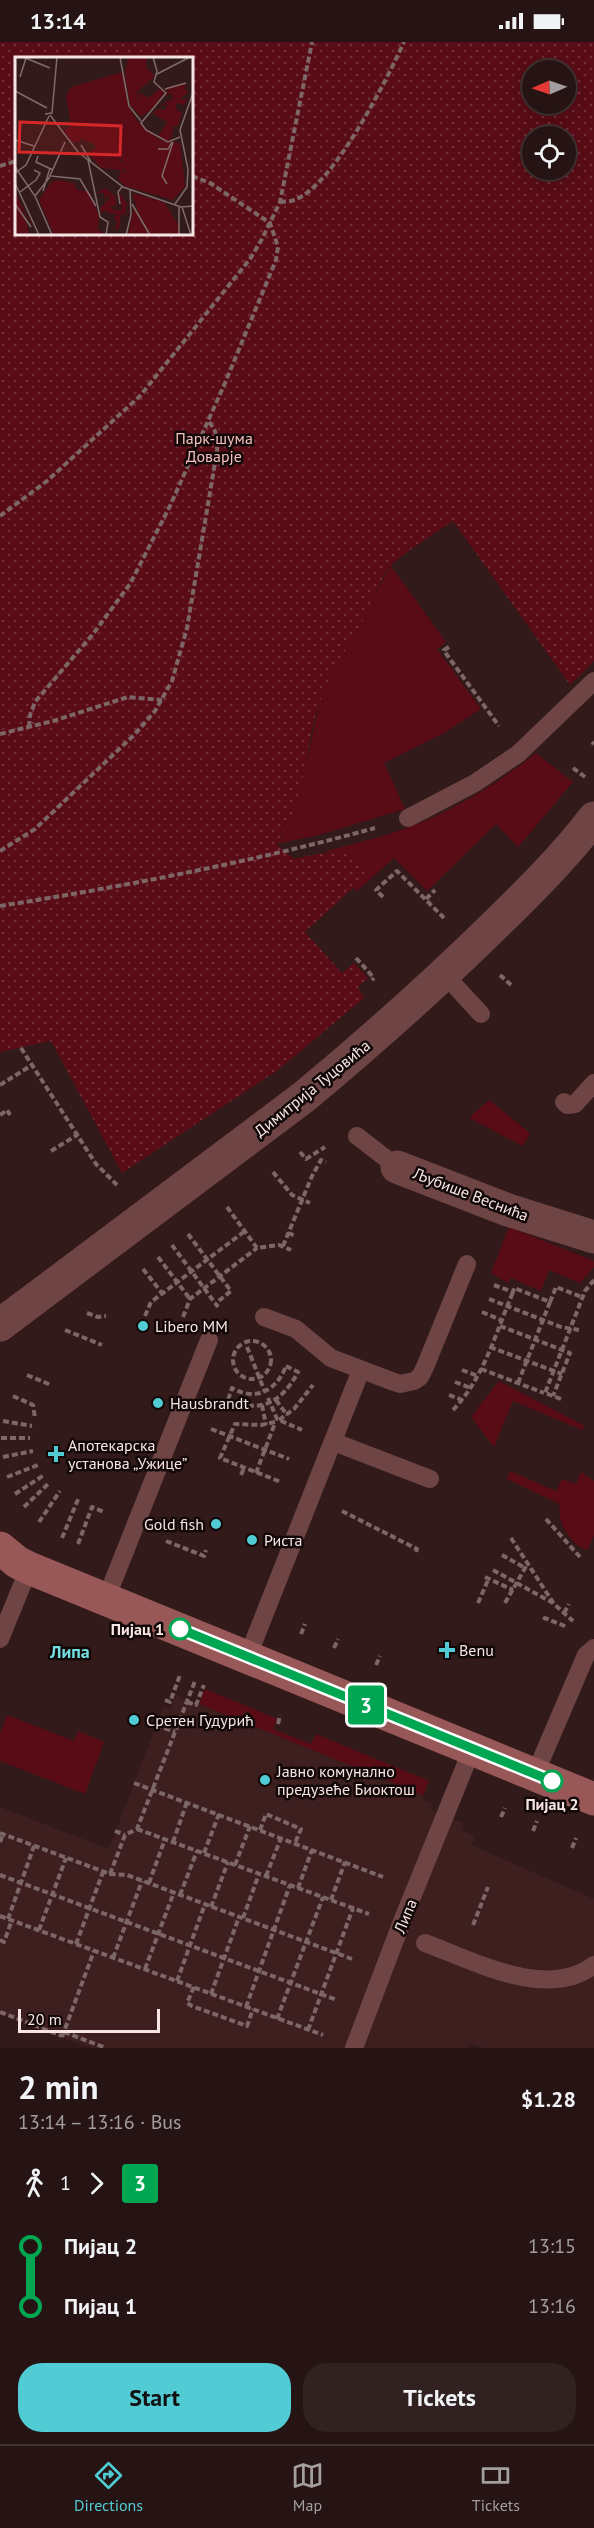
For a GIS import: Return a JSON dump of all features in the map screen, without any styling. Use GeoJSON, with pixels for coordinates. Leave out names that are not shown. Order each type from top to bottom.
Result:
{"type":"FeatureCollection","features":[{"type":"Feature","properties":{"kind":"main road"},"geometry":{"type":"LineString","coordinates":[[9,1556],[106,1599],[594,1799]]}},
{"type":"Feature","properties":{"kind":"street","name":"Димитрија Туцовића"},"geometry":{"type":"LineString","coordinates":[[0,1325],[305,1096],[445,975],[553,867],[594,818]]}},
{"type":"Feature","properties":{"kind":"street","name":"Љубише Веснића"},"geometry":{"type":"LineString","coordinates":[[397,1167],[508,1210],[594,1238]]}},
{"type":"Feature","properties":{"kind":"lane"},"geometry":{"type":"LineString","coordinates":[[408,818],[475,783],[518,754],[594,681]]}},
{"type":"Feature","properties":{"kind":"lane"},"geometry":{"type":"LineString","coordinates":[[445,975],[481,1014]]}},
{"type":"Feature","properties":{"kind":"lane"},"geometry":{"type":"LineString","coordinates":[[564,1102],[567,1105],[575,1104],[594,1083]]}},
{"type":"Feature","properties":{"kind":"lane","name":"Љубише Веснића"},"geometry":{"type":"LineString","coordinates":[[357,1136],[397,1167]]}},
{"type":"Feature","properties":{"kind":"lane"},"geometry":{"type":"LineString","coordinates":[[264,1317],[296,1329],[331,1358],[400,1384],[420,1377],[467,1264]]}},
{"type":"Feature","properties":{"kind":"lane"},"geometry":{"type":"LineString","coordinates":[[106,1599],[209,1340]]}},
{"type":"Feature","properties":{"kind":"lane"},"geometry":{"type":"LineString","coordinates":[[248,1656],[361,1370]]}},
{"type":"Feature","properties":{"kind":"lane"},"geometry":{"type":"LineString","coordinates":[[334,1442],[430,1479]]}},
{"type":"Feature","properties":{"kind":"lane"},"geometry":{"type":"LineString","coordinates":[[0,1639],[9,1556]]}},
{"type":"Feature","properties":{"kind":"lane"},"geometry":{"type":"LineString","coordinates":[[535,1774],[586,1654],[594,1648]]}},
{"type":"Feature","properties":{"kind":"lane","name":"Липа"},"geometry":{"type":"LineString","coordinates":[[354,2047],[472,1749]]}},
{"type":"Feature","properties":{"kind":"lane"},"geometry":{"type":"LineString","coordinates":[[425,1943],[533,1980],[571,1978],[594,1965]]}},
{"type":"Feature","properties":{"kind":"path"},"geometry":{"type":"LineString","coordinates":[[0,516],[47,481],[140,396],[249,259],[280,202],[312,42]]}},
{"type":"Feature","properties":{"kind":"path"},"geometry":{"type":"LineString","coordinates":[[280,202],[295,200],[325,174],[355,135],[381,92],[405,42]]}},
{"type":"Feature","properties":{"kind":"path"},"geometry":{"type":"LineString","coordinates":[[0,166],[15,161]]}},
{"type":"Feature","properties":{"kind":"path"},"geometry":{"type":"LineString","coordinates":[[29,727],[30,715],[35,702],[93,634],[130,584],[170,506],[276,260],[278,247],[270,223],[210,183],[194,177]]}},
{"type":"Feature","properties":{"kind":"path"},"geometry":{"type":"LineString","coordinates":[[0,851],[35,829],[134,735],[162,700],[178,668],[192,602],[217,452],[218,437],[208,421]]}},
{"type":"Feature","properties":{"kind":"path"},"geometry":{"type":"LineString","coordinates":[[449,647],[444,650],[447,655],[503,732]]}},
{"type":"Feature","properties":{"kind":"path"},"geometry":{"type":"LineString","coordinates":[[0,734],[128,697],[162,700]]}},
{"type":"Feature","properties":{"kind":"path"},"geometry":{"type":"LineString","coordinates":[[573,768],[586,778]]}},
{"type":"Feature","properties":{"kind":"path"},"geometry":{"type":"LineString","coordinates":[[0,906],[193,872],[285,853],[408,818]]}},
{"type":"Feature","properties":{"kind":"path"},"geometry":{"type":"LineString","coordinates":[[382,897],[376,890],[398,871],[445,919]]}},
{"type":"Feature","properties":{"kind":"path"},"geometry":{"type":"LineString","coordinates":[[426,899],[435,890]]}},
{"type":"Feature","properties":{"kind":"path"},"geometry":{"type":"LineString","coordinates":[[356,958],[374,978],[369,983]]}},
{"type":"Feature","properties":{"kind":"path"},"geometry":{"type":"LineString","coordinates":[[499,974],[511,985]]}},
{"type":"Feature","properties":{"kind":"path"},"geometry":{"type":"LineString","coordinates":[[21,1048],[96,1164],[113,1179]]}},
{"type":"Feature","properties":{"kind":"path"},"geometry":{"type":"LineString","coordinates":[[0,1085],[32,1065]]}},
{"type":"Feature","properties":{"kind":"path"},"geometry":{"type":"LineString","coordinates":[[0,1115],[7,1110],[10,1115]]}},
{"type":"Feature","properties":{"kind":"path"},"geometry":{"type":"LineString","coordinates":[[51,1151],[77,1135]]}},
{"type":"Feature","properties":{"kind":"path"},"geometry":{"type":"LineString","coordinates":[[298,1149],[306,1159],[329,1143]]}},
{"type":"Feature","properties":{"kind":"path"},"geometry":{"type":"LineString","coordinates":[[283,1246],[312,1176],[321,1160],[326,1162]]}},
{"type":"Feature","properties":{"kind":"path"},"geometry":{"type":"LineString","coordinates":[[271,1169],[292,1195],[310,1203]]}},
{"type":"Feature","properties":{"kind":"path"},"geometry":{"type":"LineString","coordinates":[[312,1176],[320,1179]]}},
{"type":"Feature","properties":{"kind":"path"},"geometry":{"type":"LineString","coordinates":[[225,1203],[257,1248]]}},
{"type":"Feature","properties":{"kind":"path"},"geometry":{"type":"LineString","coordinates":[[145,1316],[151,1302],[245,1231]]}},
{"type":"Feature","properties":{"kind":"path"},"geometry":{"type":"LineString","coordinates":[[288,1233],[296,1236]]}},
{"type":"Feature","properties":{"kind":"path"},"geometry":{"type":"LineString","coordinates":[[195,1244],[231,1291],[216,1303]]}},
{"type":"Feature","properties":{"kind":"path"},"geometry":{"type":"LineString","coordinates":[[182,1319],[190,1299],[257,1248],[283,1246],[291,1250]]}},
{"type":"Feature","properties":{"kind":"path"},"geometry":{"type":"LineString","coordinates":[[164,1265],[190,1299]]}},
{"type":"Feature","properties":{"kind":"path"},"geometry":{"type":"LineString","coordinates":[[148,1275],[162,1293]]}},
{"type":"Feature","properties":{"kind":"path"},"geometry":{"type":"LineString","coordinates":[[545,1393],[585,1290],[594,1280]]}},
{"type":"Feature","properties":{"kind":"path"},"geometry":{"type":"LineString","coordinates":[[493,1285],[513,1292]]}},
{"type":"Feature","properties":{"kind":"path"},"geometry":{"type":"LineString","coordinates":[[518,1383],[556,1287],[582,1297]]}},
{"type":"Feature","properties":{"kind":"path"},"geometry":{"type":"LineString","coordinates":[[453,1410],[478,1376],[514,1288],[550,1302]]}},
{"type":"Feature","properties":{"kind":"path"},"geometry":{"type":"LineString","coordinates":[[488,1298],[543,1320],[579,1330]]}},
{"type":"Feature","properties":{"kind":"path"},"geometry":{"type":"LineString","coordinates":[[85,1312],[98,1317],[106,1316]]}},
{"type":"Feature","properties":{"kind":"path"},"geometry":{"type":"LineString","coordinates":[[483,1312],[500,1323],[570,1353],[554,1396]]}},
{"type":"Feature","properties":{"kind":"path"},"geometry":{"type":"LineString","coordinates":[[65,1330],[102,1345]]}},
{"type":"Feature","properties":{"kind":"path"},"geometry":{"type":"LineString","coordinates":[[248,1341],[260,1342],[270,1352],[271,1362],[268,1370],[258,1378],[244,1377],[237,1371],[233,1362],[237,1349],[248,1341]]}},
{"type":"Feature","properties":{"kind":"path"},"geometry":{"type":"LineString","coordinates":[[490,1347],[562,1374]]}},
{"type":"Feature","properties":{"kind":"path"},"geometry":{"type":"LineString","coordinates":[[459,1369],[478,1376]]}},
{"type":"Feature","properties":{"kind":"path"},"geometry":{"type":"LineString","coordinates":[[480,1369],[561,1399]]}},
{"type":"Feature","properties":{"kind":"path"},"geometry":{"type":"LineString","coordinates":[[284,1371],[277,1383],[265,1392],[250,1394],[232,1388],[228,1400],[244,1406],[262,1405],[276,1400],[287,1390],[295,1377]]}},
{"type":"Feature","properties":{"kind":"path"},"geometry":{"type":"LineString","coordinates":[[27,1375],[51,1385]]}},
{"type":"Feature","properties":{"kind":"path"},"geometry":{"type":"LineString","coordinates":[[315,1378],[304,1398],[287,1415],[267,1425],[235,1424],[220,1458],[312,1496],[417,1549],[417,1552]]}},
{"type":"Feature","properties":{"kind":"path"},"geometry":{"type":"LineString","coordinates":[[453,1382],[471,1388]]}},
{"type":"Feature","properties":{"kind":"path"},"geometry":{"type":"LineString","coordinates":[[263,1385],[265,1392]]}},
{"type":"Feature","properties":{"kind":"path"},"geometry":{"type":"LineString","coordinates":[[447,1394],[462,1400]]}},
{"type":"Feature","properties":{"kind":"path"},"geometry":{"type":"LineString","coordinates":[[13,1396],[33,1405],[35,1418]]}},
{"type":"Feature","properties":{"kind":"path"},"geometry":{"type":"LineString","coordinates":[[276,1400],[287,1415]]}},
{"type":"Feature","properties":{"kind":"path"},"geometry":{"type":"LineString","coordinates":[[269,1401],[277,1420],[307,1432]]}},
{"type":"Feature","properties":{"kind":"path"},"geometry":{"type":"LineString","coordinates":[[262,1405],[267,1425]]}},
{"type":"Feature","properties":{"kind":"path"},"geometry":{"type":"LineString","coordinates":[[255,1473],[277,1420]]}},
{"type":"Feature","properties":{"kind":"path"},"geometry":{"type":"LineString","coordinates":[[3,1421],[32,1426]]}},
{"type":"Feature","properties":{"kind":"path"},"geometry":{"type":"LineString","coordinates":[[211,1429],[295,1461]]}},
{"type":"Feature","properties":{"kind":"path"},"geometry":{"type":"LineString","coordinates":[[1,1438],[30,1438]]}},
{"type":"Feature","properties":{"kind":"path"},"geometry":{"type":"LineString","coordinates":[[3,1457],[33,1451]]}},
{"type":"Feature","properties":{"kind":"path"},"geometry":{"type":"LineString","coordinates":[[7,1477],[38,1465]]}},
{"type":"Feature","properties":{"kind":"path"},"geometry":{"type":"LineString","coordinates":[[241,1475],[244,1468]]}},
{"type":"Feature","properties":{"kind":"path"},"geometry":{"type":"LineString","coordinates":[[15,1494],[44,1475]]}},
{"type":"Feature","properties":{"kind":"path"},"geometry":{"type":"LineString","coordinates":[[24,1507],[50,1482]]}},
{"type":"Feature","properties":{"kind":"path"},"geometry":{"type":"LineString","coordinates":[[39,1522],[60,1491]]}},
{"type":"Feature","properties":{"kind":"path"},"geometry":{"type":"LineString","coordinates":[[62,1538],[79,1497]]}},
{"type":"Feature","properties":{"kind":"path"},"geometry":{"type":"LineString","coordinates":[[77,1546],[92,1507]]}},
{"type":"Feature","properties":{"kind":"path"},"geometry":{"type":"LineString","coordinates":[[546,1519],[580,1557]]}},
{"type":"Feature","properties":{"kind":"path"},"geometry":{"type":"LineString","coordinates":[[511,1538],[526,1566],[554,1604],[576,1623],[574,1628]]}},
{"type":"Feature","properties":{"kind":"path"},"geometry":{"type":"LineString","coordinates":[[165,1540],[204,1556],[206,1550]]}},
{"type":"Feature","properties":{"kind":"path"},"geometry":{"type":"LineString","coordinates":[[502,1555],[526,1566]]}},
{"type":"Feature","properties":{"kind":"path"},"geometry":{"type":"LineString","coordinates":[[505,1603],[526,1566]]}},
{"type":"Feature","properties":{"kind":"path"},"geometry":{"type":"LineString","coordinates":[[493,1570],[554,1604]]}},
{"type":"Feature","properties":{"kind":"path"},"geometry":{"type":"LineString","coordinates":[[478,1603],[487,1578],[513,1590]]}},
{"type":"Feature","properties":{"kind":"path"},"geometry":{"type":"LineString","coordinates":[[564,1613],[569,1604]]}},
{"type":"Feature","properties":{"kind":"path"},"geometry":{"type":"LineString","coordinates":[[544,1620],[545,1618],[559,1623]]}},
{"type":"Feature","properties":{"kind":"path"},"geometry":{"type":"LineString","coordinates":[[302,1634],[305,1624]]}},
{"type":"Feature","properties":{"kind":"path"},"geometry":{"type":"LineString","coordinates":[[334,1648],[338,1639]]}},
{"type":"Feature","properties":{"kind":"path"},"geometry":{"type":"LineString","coordinates":[[376,1665],[380,1656]]}},
{"type":"Feature","properties":{"kind":"path"},"geometry":{"type":"LineString","coordinates":[[165,1700],[170,1702],[179,1679]]}},
{"type":"Feature","properties":{"kind":"path"},"geometry":{"type":"LineString","coordinates":[[110,1874],[125,1835],[137,1829],[193,1684]]}},
{"type":"Feature","properties":{"kind":"path"},"geometry":{"type":"LineString","coordinates":[[187,1702],[196,1705],[203,1688]]}},
{"type":"Feature","properties":{"kind":"path"},"geometry":{"type":"LineString","coordinates":[[156,1725],[175,1732]]}},
{"type":"Feature","properties":{"kind":"path"},"geometry":{"type":"LineString","coordinates":[[134,1783],[384,1876],[380,1885]]}},
{"type":"Feature","properties":{"kind":"path"},"geometry":{"type":"LineString","coordinates":[[173,1842],[187,1802]]}},
{"type":"Feature","properties":{"kind":"path"},"geometry":{"type":"LineString","coordinates":[[501,1817],[503,1811]]}},
{"type":"Feature","properties":{"kind":"path"},"geometry":{"type":"LineString","coordinates":[[204,1853],[219,1814]]}},
{"type":"Feature","properties":{"kind":"path"},"geometry":{"type":"LineString","coordinates":[[260,1830],[266,1814],[285,1820],[301,1829],[295,1843]]}},
{"type":"Feature","properties":{"kind":"path"},"geometry":{"type":"LineString","coordinates":[[533,1831],[535,1825]]}},
{"type":"Feature","properties":{"kind":"path"},"geometry":{"type":"LineString","coordinates":[[235,1865],[250,1826]]}},
{"type":"Feature","properties":{"kind":"path"},"geometry":{"type":"LineString","coordinates":[[137,1829],[401,1926]]}},
{"type":"Feature","properties":{"kind":"path"},"geometry":{"type":"LineString","coordinates":[[115,1831],[125,1835]]}},
{"type":"Feature","properties":{"kind":"path"},"geometry":{"type":"LineString","coordinates":[[0,1842],[2,1834],[103,1872],[127,1875],[384,1971]]}},
{"type":"Feature","properties":{"kind":"path"},"geometry":{"type":"LineString","coordinates":[[266,1876],[281,1838]]}},
{"type":"Feature","properties":{"kind":"path"},"geometry":{"type":"LineString","coordinates":[[149,1883],[165,1839]]}},
{"type":"Feature","properties":{"kind":"path"},"geometry":{"type":"LineString","coordinates":[[572,1848],[574,1842]]}},
{"type":"Feature","properties":{"kind":"path"},"geometry":{"type":"LineString","coordinates":[[0,1940],[4,1942],[34,1846]]}},
{"type":"Feature","properties":{"kind":"path"},"geometry":{"type":"LineString","coordinates":[[298,1888],[312,1850]]}},
{"type":"Feature","properties":{"kind":"path"},"geometry":{"type":"LineString","coordinates":[[180,1895],[197,1851]]}},
{"type":"Feature","properties":{"kind":"path"},"geometry":{"type":"LineString","coordinates":[[39,1930],[66,1858]]}},
{"type":"Feature","properties":{"kind":"path"},"geometry":{"type":"LineString","coordinates":[[211,1907],[228,1862]]}},
{"type":"Feature","properties":{"kind":"path"},"geometry":{"type":"LineString","coordinates":[[331,1900],[345,1862]]}},
{"type":"Feature","properties":{"kind":"path"},"geometry":{"type":"LineString","coordinates":[[76,1944],[103,1872]]}},
{"type":"Feature","properties":{"kind":"path"},"geometry":{"type":"LineString","coordinates":[[211,1994],[259,1874]]}},
{"type":"Feature","properties":{"kind":"path"},"geometry":{"type":"LineString","coordinates":[[0,1875],[368,2011]]}},
{"type":"Feature","properties":{"kind":"path"},"geometry":{"type":"LineString","coordinates":[[113,1958],[142,1881]]}},
{"type":"Feature","properties":{"kind":"path"},"geometry":{"type":"LineString","coordinates":[[246,2007],[291,1885]]}},
{"type":"Feature","properties":{"kind":"path"},"geometry":{"type":"LineString","coordinates":[[474,1921],[488,1887]]}},
{"type":"Feature","properties":{"kind":"path"},"geometry":{"type":"LineString","coordinates":[[146,1969],[174,1892]]}},
{"type":"Feature","properties":{"kind":"path"},"geometry":{"type":"LineString","coordinates":[[277,2019],[322,1897]]}},
{"type":"Feature","properties":{"kind":"path"},"geometry":{"type":"LineString","coordinates":[[177,1981],[205,1904]]}},
{"type":"Feature","properties":{"kind":"path"},"geometry":{"type":"LineString","coordinates":[[369,1914],[373,1904]]}},
{"type":"Feature","properties":{"kind":"path"},"geometry":{"type":"LineString","coordinates":[[308,2030],[353,1908]]}},
{"type":"Feature","properties":{"kind":"path"},"geometry":{"type":"LineString","coordinates":[[0,1916],[354,2047]]}},
{"type":"Feature","properties":{"kind":"path"},"geometry":{"type":"LineString","coordinates":[[63,2035],[94,1951]]}},
{"type":"Feature","properties":{"kind":"path"},"geometry":{"type":"LineString","coordinates":[[194,1987],[187,2003],[215,2017],[247,2026],[253,2009]]}},
{"type":"Feature","properties":{"kind":"path"},"geometry":{"type":"LineString","coordinates":[[0,2012],[106,2048]]}},
{"type":"Feature","properties":{"kind":"shaded area"},"geometry":{"type":"Polygon","coordinates":[[[176,1695],[423,1795],[422,1799],[432,1804],[431,1810],[464,1823],[461,1830],[475,1836],[471,1845],[594,1899],[594,2048],[484,2048],[470,2043],[468,2048],[91,2048],[0,2014],[0,1807],[109,1849],[163,1707],[170,1710],[176,1695]]]}},
{"type":"Feature","properties":{"kind":"green space","name":"Парк-шума Доварје"},"geometry":{"type":"Polygon","coordinates":[[[0,42],[594,42],[594,661],[570,685],[453,521],[410,550],[390,567],[324,691],[315,719],[299,793],[286,828],[276,844],[294,859],[337,852],[356,857],[364,864],[368,874],[305,932],[342,973],[354,963],[368,978],[358,987],[364,998],[278,1070],[122,1173],[51,1041],[0,1052],[0,42]]]}},
{"type":"Feature","properties":{"kind":"green space"},"geometry":{"type":"Polygon","coordinates":[[[391,566],[446,642],[437,649],[481,709],[442,734],[384,763],[405,809],[319,835],[276,844],[282,836],[295,803],[309,751],[320,701],[316,683],[366,609],[391,566]]]}},
{"type":"Feature","properties":{"kind":"green space"},"geometry":{"type":"Polygon","coordinates":[[[536,753],[573,782],[518,847],[496,824],[427,891],[394,858],[357,891],[353,888],[367,874],[341,852],[323,852],[429,819],[484,789],[536,753]]]}},
{"type":"Feature","properties":{"kind":"green space"},"geometry":{"type":"Polygon","coordinates":[[[489,1100],[530,1133],[523,1146],[469,1118],[489,1100]]]}},
{"type":"Feature","properties":{"kind":"green space"},"geometry":{"type":"Polygon","coordinates":[[[509,1227],[594,1261],[594,1267],[580,1283],[549,1270],[541,1291],[511,1278],[508,1283],[491,1273],[509,1227]]]}},
{"type":"Feature","properties":{"kind":"green space"},"geometry":{"type":"Polygon","coordinates":[[[499,1381],[585,1426],[582,1430],[513,1401],[494,1447],[471,1417],[499,1381]]]}},
{"type":"Feature","properties":{"kind":"green space"},"geometry":{"type":"Polygon","coordinates":[[[510,1471],[556,1491],[562,1479],[576,1484],[581,1472],[594,1481],[594,1535],[587,1550],[575,1543],[566,1532],[560,1518],[560,1504],[507,1479],[510,1471]]]}},
{"type":"Feature","properties":{"kind":"green space"},"geometry":{"type":"Polygon","coordinates":[[[205,1689],[278,1719],[273,1729],[311,1744],[316,1734],[429,1781],[423,1795],[199,1704],[205,1689]]]}},
{"type":"Feature","properties":{"kind":"green space"},"geometry":{"type":"Polygon","coordinates":[[[7,1715],[74,1741],[78,1731],[104,1742],[85,1794],[0,1761],[0,1734],[7,1715]]]}},
{"type":"Feature","properties":{"kind":"bus line","name":"3"},"geometry":{"type":"LineString","coordinates":[[180,1629],[552,1781]]}},
{"type":"Feature","properties":{"kind":"place","name":"Libero MM"},"geometry":{"type":"Point","coordinates":[143,1326]}},
{"type":"Feature","properties":{"kind":"place","name":"Hausbrandt"},"geometry":{"type":"Point","coordinates":[158,1403]}},
{"type":"Feature","properties":{"kind":"place","name":"Апотекарска установа „Ужице”"},"geometry":{"type":"Point","coordinates":[56,1454]}},
{"type":"Feature","properties":{"kind":"place","name":"Gold fish"},"geometry":{"type":"Point","coordinates":[216,1524]}},
{"type":"Feature","properties":{"kind":"place","name":"Риста"},"geometry":{"type":"Point","coordinates":[252,1540]}},
{"type":"Feature","properties":{"kind":"place","name":"Пијац 1"},"geometry":{"type":"Point","coordinates":[180,1629]}},
{"type":"Feature","properties":{"kind":"place","name":"Benu"},"geometry":{"type":"Point","coordinates":[447,1650]}},
{"type":"Feature","properties":{"kind":"place","name":"Сретен Гудурић"},"geometry":{"type":"Point","coordinates":[134,1720]}},
{"type":"Feature","properties":{"kind":"place","name":"Јавно комунално предузеће Биоктош"},"geometry":{"type":"Point","coordinates":[265,1780]}},
{"type":"Feature","properties":{"kind":"place","name":"Пијац 2"},"geometry":{"type":"Point","coordinates":[552,1781]}},
{"type":"Feature","properties":{"kind":"district","name":"Липа"},"geometry":{"type":"Point","coordinates":[70,1651]}}]}
